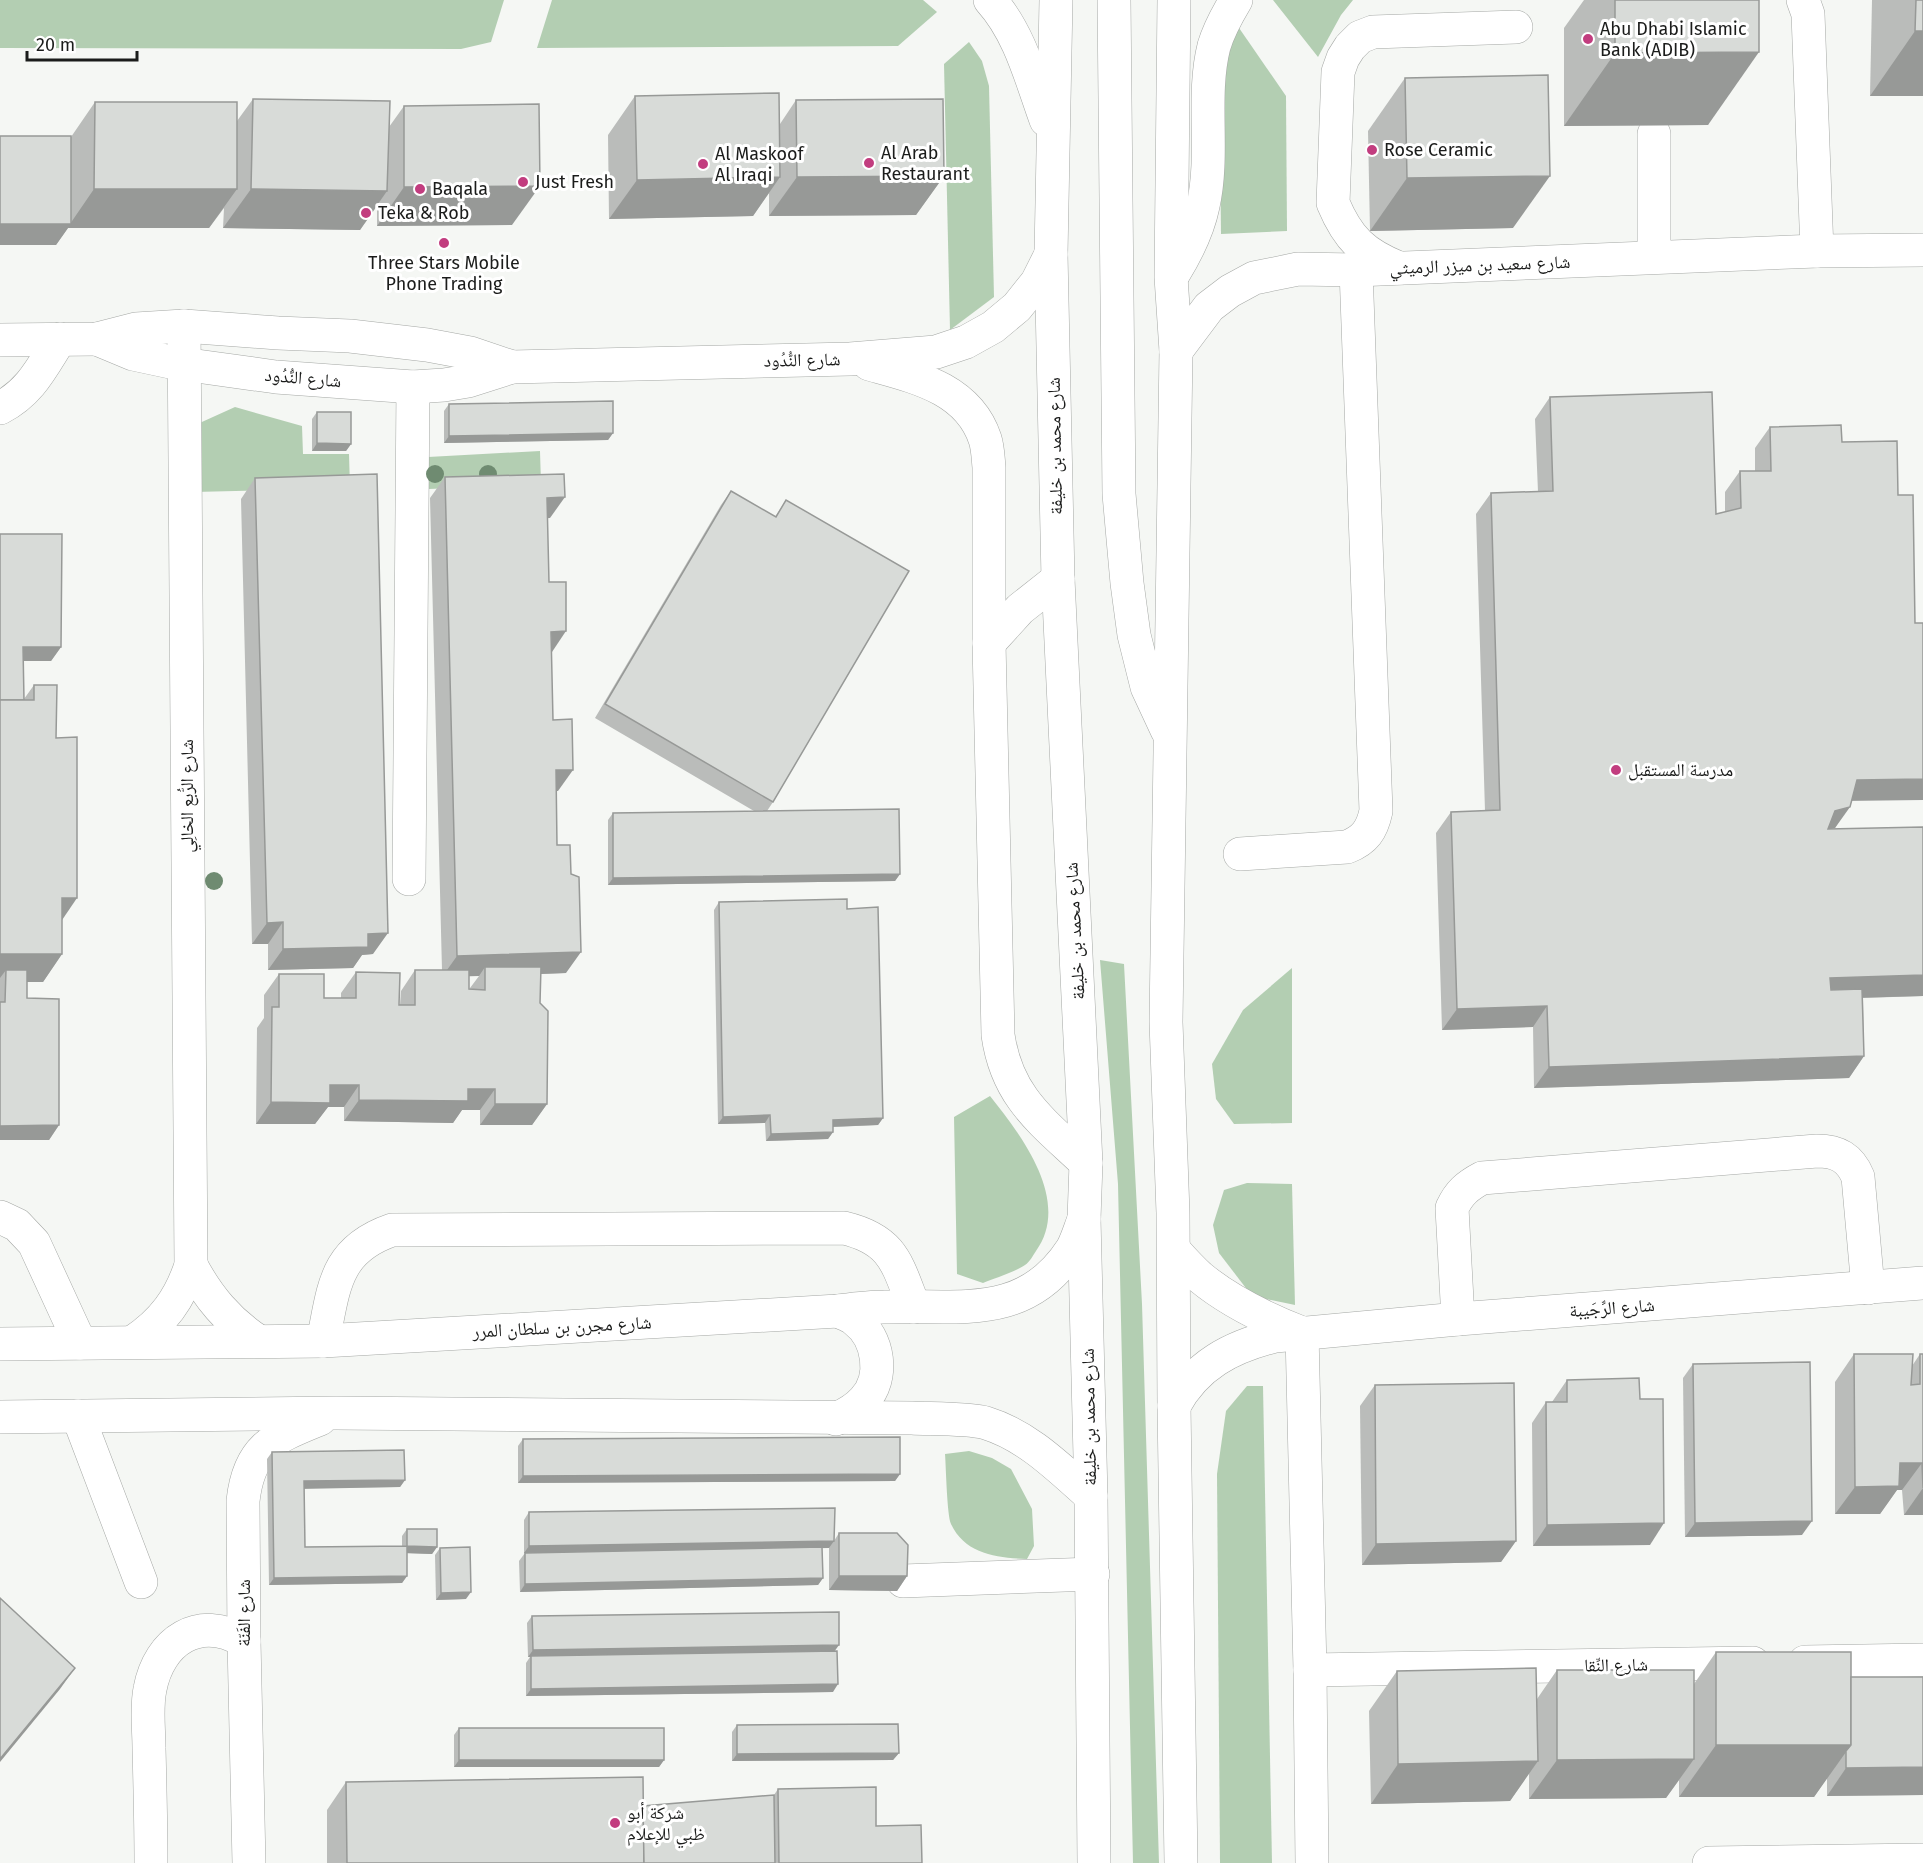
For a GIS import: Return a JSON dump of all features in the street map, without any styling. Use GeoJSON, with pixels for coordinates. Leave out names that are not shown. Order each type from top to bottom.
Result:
{"type":"FeatureCollection","features":[{"type":"Feature","properties":{"kind":"street"},"geometry":{"type":"LineString","coordinates":[[990,0],[1009,26],[1022,52],[1052,136]]}},
{"type":"Feature","properties":{"kind":"street","name":"شارع محمد بن خليفة"},"geometry":{"type":"LineString","coordinates":[[1056,0],[1051,254],[1058,579],[1086,1163],[1084,1219],[1093,1574],[1094,1863]]}},
{"type":"Feature","properties":{"kind":"street"},"geometry":{"type":"LineString","coordinates":[[1114,0],[1119,494],[1134,635],[1147,687],[1170,737]]}},
{"type":"Feature","properties":{"kind":"street"},"geometry":{"type":"LineString","coordinates":[[1174,0],[1171,277],[1176,351],[1166,1022],[1174,1250],[1181,1863]]}},
{"type":"Feature","properties":{"kind":"street"},"geometry":{"type":"LineString","coordinates":[[1171,277],[1196,230],[1203,205],[1207,178],[1210,70],[1217,37],[1223,21],[1236,0]]}},
{"type":"Feature","properties":{"kind":"street"},"geometry":{"type":"LineString","coordinates":[[1808,5],[1817,251]]}},
{"type":"Feature","properties":{"kind":"street"},"geometry":{"type":"LineString","coordinates":[[1399,268],[1365,251],[1351,237],[1333,203],[1337,83],[1343,58],[1350,46],[1360,37],[1373,32],[1516,27]]}},
{"type":"Feature","properties":{"kind":"street"},"geometry":{"type":"LineString","coordinates":[[1654,134],[1654,258]]}},
{"type":"Feature","properties":{"kind":"street","name":"شارع سعيد بن ميزر الرميثي"},"geometry":{"type":"LineString","coordinates":[[1176,351],[1209,307],[1230,291],[1254,278],[1298,269],[1356,270],[1817,251],[1923,250]]}},
{"type":"Feature","properties":{"kind":"street","name":"شارع النُّدُود"},"geometry":{"type":"LineString","coordinates":[[97,339],[133,354],[184,364],[276,377],[413,387],[468,381],[512,367],[850,359],[936,352],[966,342],[993,327],[1017,307],[1037,282],[1051,254]]}},
{"type":"Feature","properties":{"kind":"street"},"geometry":{"type":"LineString","coordinates":[[1240,854],[1347,847],[1358,843],[1367,835],[1374,818],[1356,270]]}},
{"type":"Feature","properties":{"kind":"street","name":"شارع النُّدُود"},"geometry":{"type":"LineString","coordinates":[[0,340],[97,339],[136,329],[184,326],[350,336],[404,342],[470,353],[512,367]]}},
{"type":"Feature","properties":{"kind":"street","name":"شارع الرُّبع الخالِي"},"geometry":{"type":"LineString","coordinates":[[133,1342],[149,1331],[176,1302],[191,1265],[184,326]]}},
{"type":"Feature","properties":{"kind":"street"},"geometry":{"type":"LineString","coordinates":[[0,408],[29,387],[60,339]]}},
{"type":"Feature","properties":{"kind":"street"},"geometry":{"type":"LineString","coordinates":[[850,359],[926,381],[951,393],[972,413],[985,439],[990,490],[989,644],[998,1035],[1001,1053],[1017,1093],[1032,1111],[1086,1163]]}},
{"type":"Feature","properties":{"kind":"street"},"geometry":{"type":"LineString","coordinates":[[409,879],[413,387]]}},
{"type":"Feature","properties":{"kind":"street"},"geometry":{"type":"LineString","coordinates":[[989,644],[1020,609],[1058,579]]}},
{"type":"Feature","properties":{"kind":"street"},"geometry":{"type":"LineString","coordinates":[[1458,1319],[1452,1208],[1459,1195],[1469,1185],[1482,1178],[1818,1151],[1831,1151],[1843,1156],[1853,1165],[1858,1177],[1868,1288]]}},
{"type":"Feature","properties":{"kind":"street"},"geometry":{"type":"LineString","coordinates":[[0,1217],[17,1225],[34,1243],[80,1343]]}},
{"type":"Feature","properties":{"kind":"street","name":"شارع مجرن بن سلطان المرر"},"geometry":{"type":"LineString","coordinates":[[0,1344],[323,1341],[838,1311],[883,1306],[971,1307],[1001,1303],[1030,1291],[1054,1272],[1073,1247],[1084,1219]]}},
{"type":"Feature","properties":{"kind":"street"},"geometry":{"type":"LineString","coordinates":[[323,1341],[334,1286],[342,1268],[364,1243],[392,1230],[844,1228],[859,1231],[879,1242],[894,1257],[914,1307]]}},
{"type":"Feature","properties":{"kind":"street","name":"شارع الرِّجَيبة"},"geometry":{"type":"LineString","coordinates":[[1174,1250],[1200,1277],[1232,1300],[1302,1334]]}},
{"type":"Feature","properties":{"kind":"street","name":"شارع الرُّبع الخالِي"},"geometry":{"type":"LineString","coordinates":[[191,1265],[212,1301],[241,1329],[258,1341]]}},
{"type":"Feature","properties":{"kind":"street","name":"شارع الرِّجَيبة"},"geometry":{"type":"LineString","coordinates":[[1174,1406],[1184,1387],[1203,1369],[1226,1354],[1250,1343],[1275,1336],[1458,1319],[1923,1283]]}},
{"type":"Feature","properties":{"kind":"street"},"geometry":{"type":"LineString","coordinates":[[836,1419],[852,1411],[866,1399],[874,1383],[878,1366],[875,1348],[867,1332],[855,1319],[838,1311]]}},
{"type":"Feature","properties":{"kind":"street"},"geometry":{"type":"LineString","coordinates":[[1302,1334],[1312,1863]]}},
{"type":"Feature","properties":{"kind":"street"},"geometry":{"type":"LineString","coordinates":[[0,1417],[336,1413],[912,1418],[984,1422],[1016,1436],[1046,1456],[1091,1496]]}},
{"type":"Feature","properties":{"kind":"street","name":"شارع الفَنّة"},"geometry":{"type":"LineString","coordinates":[[249,1863],[244,1641],[243,1501],[245,1482],[262,1450],[276,1438],[336,1413]]}},
{"type":"Feature","properties":{"kind":"street"},"geometry":{"type":"LineString","coordinates":[[78,1416],[141,1582]]}},
{"type":"Feature","properties":{"kind":"street"},"geometry":{"type":"LineString","coordinates":[[903,1581],[1093,1574]]}},
{"type":"Feature","properties":{"kind":"street"},"geometry":{"type":"LineString","coordinates":[[151,1863],[148,1705],[153,1678],[171,1647],[191,1632],[218,1629],[231,1633],[244,1641]]}},
{"type":"Feature","properties":{"kind":"street","name":"شارع النِّقا"},"geometry":{"type":"LineString","coordinates":[[1310,1670],[1923,1660]]}},
{"type":"Feature","properties":{"kind":"street"},"geometry":{"type":"LineString","coordinates":[[1709,1863],[1923,1860]]}},
{"type":"Feature","properties":{"kind":"green space"},"geometry":{"type":"Polygon","coordinates":[[[0,0],[504,0],[491,42],[461,49],[0,48],[0,0]]]}},
{"type":"Feature","properties":{"kind":"green space"},"geometry":{"type":"Polygon","coordinates":[[[552,0],[923,0],[937,12],[898,46],[537,48],[552,0]]]}},
{"type":"Feature","properties":{"kind":"green space"},"geometry":{"type":"Polygon","coordinates":[[[1273,0],[1353,0],[1341,15],[1318,57],[1273,0]]]}},
{"type":"Feature","properties":{"kind":"green space"},"geometry":{"type":"Polygon","coordinates":[[[1237,25],[1286,96],[1287,231],[1221,234],[1219,58],[1237,25]]]}},
{"type":"Feature","properties":{"kind":"green space"},"geometry":{"type":"Polygon","coordinates":[[[969,42],[982,61],[989,86],[994,297],[950,330],[944,64],[969,42]]]}},
{"type":"Feature","properties":{"kind":"green space"},"geometry":{"type":"Polygon","coordinates":[[[235,407],[302,426],[303,454],[349,454],[350,488],[194,492],[193,426],[235,407]]]}},
{"type":"Feature","properties":{"kind":"green space"},"geometry":{"type":"Polygon","coordinates":[[[540,451],[541,484],[429,489],[428,457],[540,451]]]}},
{"type":"Feature","properties":{"kind":"green space"},"geometry":{"type":"Polygon","coordinates":[[[1100,960],[1124,964],[1142,1304],[1159,1863],[1133,1863],[1118,1184],[1100,960]]]}},
{"type":"Feature","properties":{"kind":"green space"},"geometry":{"type":"Polygon","coordinates":[[[1292,968],[1292,1123],[1234,1124],[1216,1099],[1212,1064],[1243,1010],[1292,968]]]}},
{"type":"Feature","properties":{"kind":"green space"},"geometry":{"type":"Polygon","coordinates":[[[990,1096],[1028,1149],[1045,1190],[1048,1211],[1046,1232],[1028,1262],[1016,1270],[983,1283],[957,1274],[954,1117],[990,1096]]]}},
{"type":"Feature","properties":{"kind":"green space"},"geometry":{"type":"Polygon","coordinates":[[[1247,1183],[1292,1184],[1295,1305],[1252,1296],[1219,1253],[1213,1225],[1224,1190],[1247,1183]]]}},
{"type":"Feature","properties":{"kind":"green space"},"geometry":{"type":"Polygon","coordinates":[[[1247,1386],[1263,1386],[1272,1863],[1220,1863],[1217,1474],[1226,1411],[1247,1386]]]}},
{"type":"Feature","properties":{"kind":"green space"},"geometry":{"type":"Polygon","coordinates":[[[969,1451],[992,1458],[1011,1469],[1032,1509],[1034,1546],[1027,1559],[993,1555],[973,1548],[957,1534],[951,1524],[945,1454],[969,1451]]]}},
{"type":"Feature","properties":{"kind":"building"},"geometry":{"type":"Polygon","coordinates":[[[1615,0],[1759,0],[1759,52],[1615,53],[1615,0]]]}},
{"type":"Feature","properties":{"kind":"building"},"geometry":{"type":"Polygon","coordinates":[[[1916,0],[1923,0],[1923,31],[1915,31],[1916,0]]]}},
{"type":"Feature","properties":{"kind":"building"},"geometry":{"type":"Polygon","coordinates":[[[1548,75],[1550,176],[1407,178],[1405,78],[1548,75]]]}},
{"type":"Feature","properties":{"kind":"building"},"geometry":{"type":"Polygon","coordinates":[[[779,93],[780,177],[637,180],[635,96],[779,93]]]}},
{"type":"Feature","properties":{"kind":"building"},"geometry":{"type":"Polygon","coordinates":[[[253,99],[390,101],[387,191],[251,189],[253,99]]]}},
{"type":"Feature","properties":{"kind":"building"},"geometry":{"type":"Polygon","coordinates":[[[943,99],[944,176],[797,177],[796,100],[943,99]]]}},
{"type":"Feature","properties":{"kind":"building"},"geometry":{"type":"Polygon","coordinates":[[[95,102],[237,102],[237,189],[94,189],[95,102]]]}},
{"type":"Feature","properties":{"kind":"building"},"geometry":{"type":"Polygon","coordinates":[[[539,104],[540,186],[404,187],[404,106],[539,104]]]}},
{"type":"Feature","properties":{"kind":"building"},"geometry":{"type":"Polygon","coordinates":[[[0,136],[71,136],[71,224],[0,224],[0,136]]]}},
{"type":"Feature","properties":{"kind":"building"},"geometry":{"type":"Polygon","coordinates":[[[1712,392],[1716,514],[1741,508],[1740,471],[1771,471],[1770,427],[1841,425],[1842,442],[1897,441],[1898,495],[1913,495],[1915,623],[1923,623],[1923,779],[1857,780],[1850,807],[1835,811],[1828,829],[1923,827],[1923,975],[1830,978],[1831,990],[1862,989],[1864,1056],[1549,1067],[1547,1006],[1457,1009],[1451,812],[1500,810],[1491,493],[1553,491],[1550,397],[1712,392]]]}},
{"type":"Feature","properties":{"kind":"building"},"geometry":{"type":"Polygon","coordinates":[[[613,401],[613,433],[449,436],[449,404],[613,401]]]}},
{"type":"Feature","properties":{"kind":"building"},"geometry":{"type":"Polygon","coordinates":[[[317,412],[351,412],[351,444],[317,443],[317,412]]]}},
{"type":"Feature","properties":{"kind":"building"},"geometry":{"type":"Polygon","coordinates":[[[377,474],[388,933],[368,934],[368,947],[283,949],[283,922],[267,923],[255,478],[377,474]]]}},
{"type":"Feature","properties":{"kind":"building"},"geometry":{"type":"Polygon","coordinates":[[[564,474],[565,497],[547,498],[549,582],[566,582],[566,631],[551,632],[553,720],[572,719],[573,770],[556,770],[557,845],[570,845],[571,874],[579,877],[581,952],[457,956],[445,477],[564,474]]]}},
{"type":"Feature","properties":{"kind":"building"},"geometry":{"type":"Polygon","coordinates":[[[731,491],[776,517],[786,500],[909,571],[773,802],[605,704],[731,491]]]}},
{"type":"Feature","properties":{"kind":"building"},"geometry":{"type":"Polygon","coordinates":[[[0,534],[62,534],[61,647],[23,647],[24,700],[0,700],[0,534]]]}},
{"type":"Feature","properties":{"kind":"building"},"geometry":{"type":"Polygon","coordinates":[[[34,685],[57,685],[56,738],[77,737],[77,898],[62,898],[62,954],[0,954],[0,700],[34,700],[34,685]]]}},
{"type":"Feature","properties":{"kind":"building"},"geometry":{"type":"Polygon","coordinates":[[[899,809],[900,874],[613,878],[613,813],[899,809]]]}},
{"type":"Feature","properties":{"kind":"building"},"geometry":{"type":"Polygon","coordinates":[[[847,899],[847,909],[878,907],[883,1118],[833,1120],[833,1132],[771,1134],[770,1115],[723,1117],[719,902],[847,899]]]}},
{"type":"Feature","properties":{"kind":"building"},"geometry":{"type":"Polygon","coordinates":[[[485,967],[541,967],[540,1003],[548,1011],[547,1104],[495,1104],[495,1089],[468,1089],[468,1101],[359,1100],[359,1085],[330,1085],[330,1103],[271,1102],[272,1007],[279,1007],[279,974],[324,974],[324,998],[356,998],[356,972],[400,973],[399,1005],[415,1005],[415,970],[469,970],[469,989],[485,990],[485,967]]]}},
{"type":"Feature","properties":{"kind":"building"},"geometry":{"type":"Polygon","coordinates":[[[6,970],[27,970],[27,998],[59,999],[59,1125],[0,1126],[0,1002],[5,1002],[6,970]]]}},
{"type":"Feature","properties":{"kind":"building"},"geometry":{"type":"Polygon","coordinates":[[[1854,1354],[1913,1354],[1911,1385],[1920,1384],[1920,1354],[1923,1354],[1923,1488],[1922,1463],[1900,1463],[1899,1486],[1855,1487],[1854,1354]]]}},
{"type":"Feature","properties":{"kind":"building"},"geometry":{"type":"Polygon","coordinates":[[[1810,1362],[1812,1521],[1695,1523],[1693,1364],[1810,1362]]]}},
{"type":"Feature","properties":{"kind":"building"},"geometry":{"type":"Polygon","coordinates":[[[1639,1378],[1640,1399],[1663,1399],[1664,1523],[1547,1525],[1546,1402],[1567,1402],[1567,1380],[1639,1378]]]}},
{"type":"Feature","properties":{"kind":"building"},"geometry":{"type":"Polygon","coordinates":[[[1514,1383],[1516,1541],[1376,1544],[1375,1385],[1514,1383]]]}},
{"type":"Feature","properties":{"kind":"building"},"geometry":{"type":"Polygon","coordinates":[[[900,1437],[900,1474],[523,1476],[523,1439],[900,1437]]]}},
{"type":"Feature","properties":{"kind":"building"},"geometry":{"type":"Polygon","coordinates":[[[404,1450],[405,1480],[304,1481],[305,1547],[407,1546],[407,1576],[274,1578],[272,1452],[404,1450]]]}},
{"type":"Feature","properties":{"kind":"building"},"geometry":{"type":"Polygon","coordinates":[[[835,1508],[834,1541],[529,1546],[529,1512],[835,1508]]]}},
{"type":"Feature","properties":{"kind":"building"},"geometry":{"type":"Polygon","coordinates":[[[407,1529],[437,1529],[437,1547],[407,1546],[407,1529]]]}},
{"type":"Feature","properties":{"kind":"building"},"geometry":{"type":"Polygon","coordinates":[[[839,1533],[897,1533],[908,1545],[907,1576],[839,1576],[839,1533]]]}},
{"type":"Feature","properties":{"kind":"building"},"geometry":{"type":"Polygon","coordinates":[[[470,1547],[471,1592],[441,1593],[440,1548],[470,1547]]]}},
{"type":"Feature","properties":{"kind":"building"},"geometry":{"type":"Polygon","coordinates":[[[822,1547],[823,1578],[525,1584],[525,1553],[822,1547]]]}},
{"type":"Feature","properties":{"kind":"building"},"geometry":{"type":"Polygon","coordinates":[[[0,1598],[75,1668],[0,1759],[0,1598]]]}},
{"type":"Feature","properties":{"kind":"building"},"geometry":{"type":"Polygon","coordinates":[[[839,1612],[839,1645],[533,1650],[532,1616],[839,1612]]]}},
{"type":"Feature","properties":{"kind":"building"},"geometry":{"type":"Polygon","coordinates":[[[837,1651],[838,1684],[531,1689],[531,1656],[837,1651]]]}},
{"type":"Feature","properties":{"kind":"building"},"geometry":{"type":"Polygon","coordinates":[[[1716,1652],[1851,1652],[1851,1745],[1716,1745],[1716,1652]]]}},
{"type":"Feature","properties":{"kind":"building"},"geometry":{"type":"Polygon","coordinates":[[[1536,1668],[1538,1761],[1398,1764],[1397,1671],[1536,1668]]]}},
{"type":"Feature","properties":{"kind":"building"},"geometry":{"type":"Polygon","coordinates":[[[1557,1670],[1694,1670],[1694,1759],[1557,1760],[1557,1670]]]}},
{"type":"Feature","properties":{"kind":"building"},"geometry":{"type":"Polygon","coordinates":[[[1851,1677],[1923,1677],[1923,1767],[1846,1768],[1846,1751],[1851,1745],[1851,1677]]]}},
{"type":"Feature","properties":{"kind":"building"},"geometry":{"type":"Polygon","coordinates":[[[898,1724],[899,1753],[737,1754],[737,1725],[898,1724]]]}},
{"type":"Feature","properties":{"kind":"building"},"geometry":{"type":"Polygon","coordinates":[[[459,1728],[664,1728],[664,1760],[459,1760],[459,1728]]]}},
{"type":"Feature","properties":{"kind":"building"},"geometry":{"type":"Polygon","coordinates":[[[643,1777],[644,1863],[347,1863],[346,1782],[643,1777]]]}},
{"type":"Feature","properties":{"kind":"building"},"geometry":{"type":"Polygon","coordinates":[[[876,1787],[876,1826],[921,1825],[922,1863],[779,1863],[778,1789],[876,1787]]]}},
{"type":"Feature","properties":{"kind":"building"},"geometry":{"type":"Polygon","coordinates":[[[774,1795],[775,1863],[644,1863],[643,1806],[774,1795]]]}},
{"type":"Feature","properties":{"kind":"place","name":"Abu Dhabi Islamic Bank (ADIB)"},"geometry":{"type":"Point","coordinates":[1588,39]}},
{"type":"Feature","properties":{"kind":"place","name":"Rose Ceramic"},"geometry":{"type":"Point","coordinates":[1372,150]}},
{"type":"Feature","properties":{"kind":"place","name":"Al Arab Restaurant"},"geometry":{"type":"Point","coordinates":[869,163]}},
{"type":"Feature","properties":{"kind":"place","name":"Al Maskoof Al Iraqi"},"geometry":{"type":"Point","coordinates":[703,164]}},
{"type":"Feature","properties":{"kind":"place","name":"Just Fresh"},"geometry":{"type":"Point","coordinates":[523,182]}},
{"type":"Feature","properties":{"kind":"place","name":"Baqala"},"geometry":{"type":"Point","coordinates":[420,189]}},
{"type":"Feature","properties":{"kind":"place","name":"Teka & Rob"},"geometry":{"type":"Point","coordinates":[366,213]}},
{"type":"Feature","properties":{"kind":"place","name":"Three Stars Mobile Phone Trading"},"geometry":{"type":"Point","coordinates":[444,243]}},
{"type":"Feature","properties":{"kind":"place","name":"مدرسة المستقبل"},"geometry":{"type":"Point","coordinates":[1616,770]}},
{"type":"Feature","properties":{"kind":"place","name":"شركة أبو ظبي للإعلام"},"geometry":{"type":"Point","coordinates":[615,1823]}}]}
